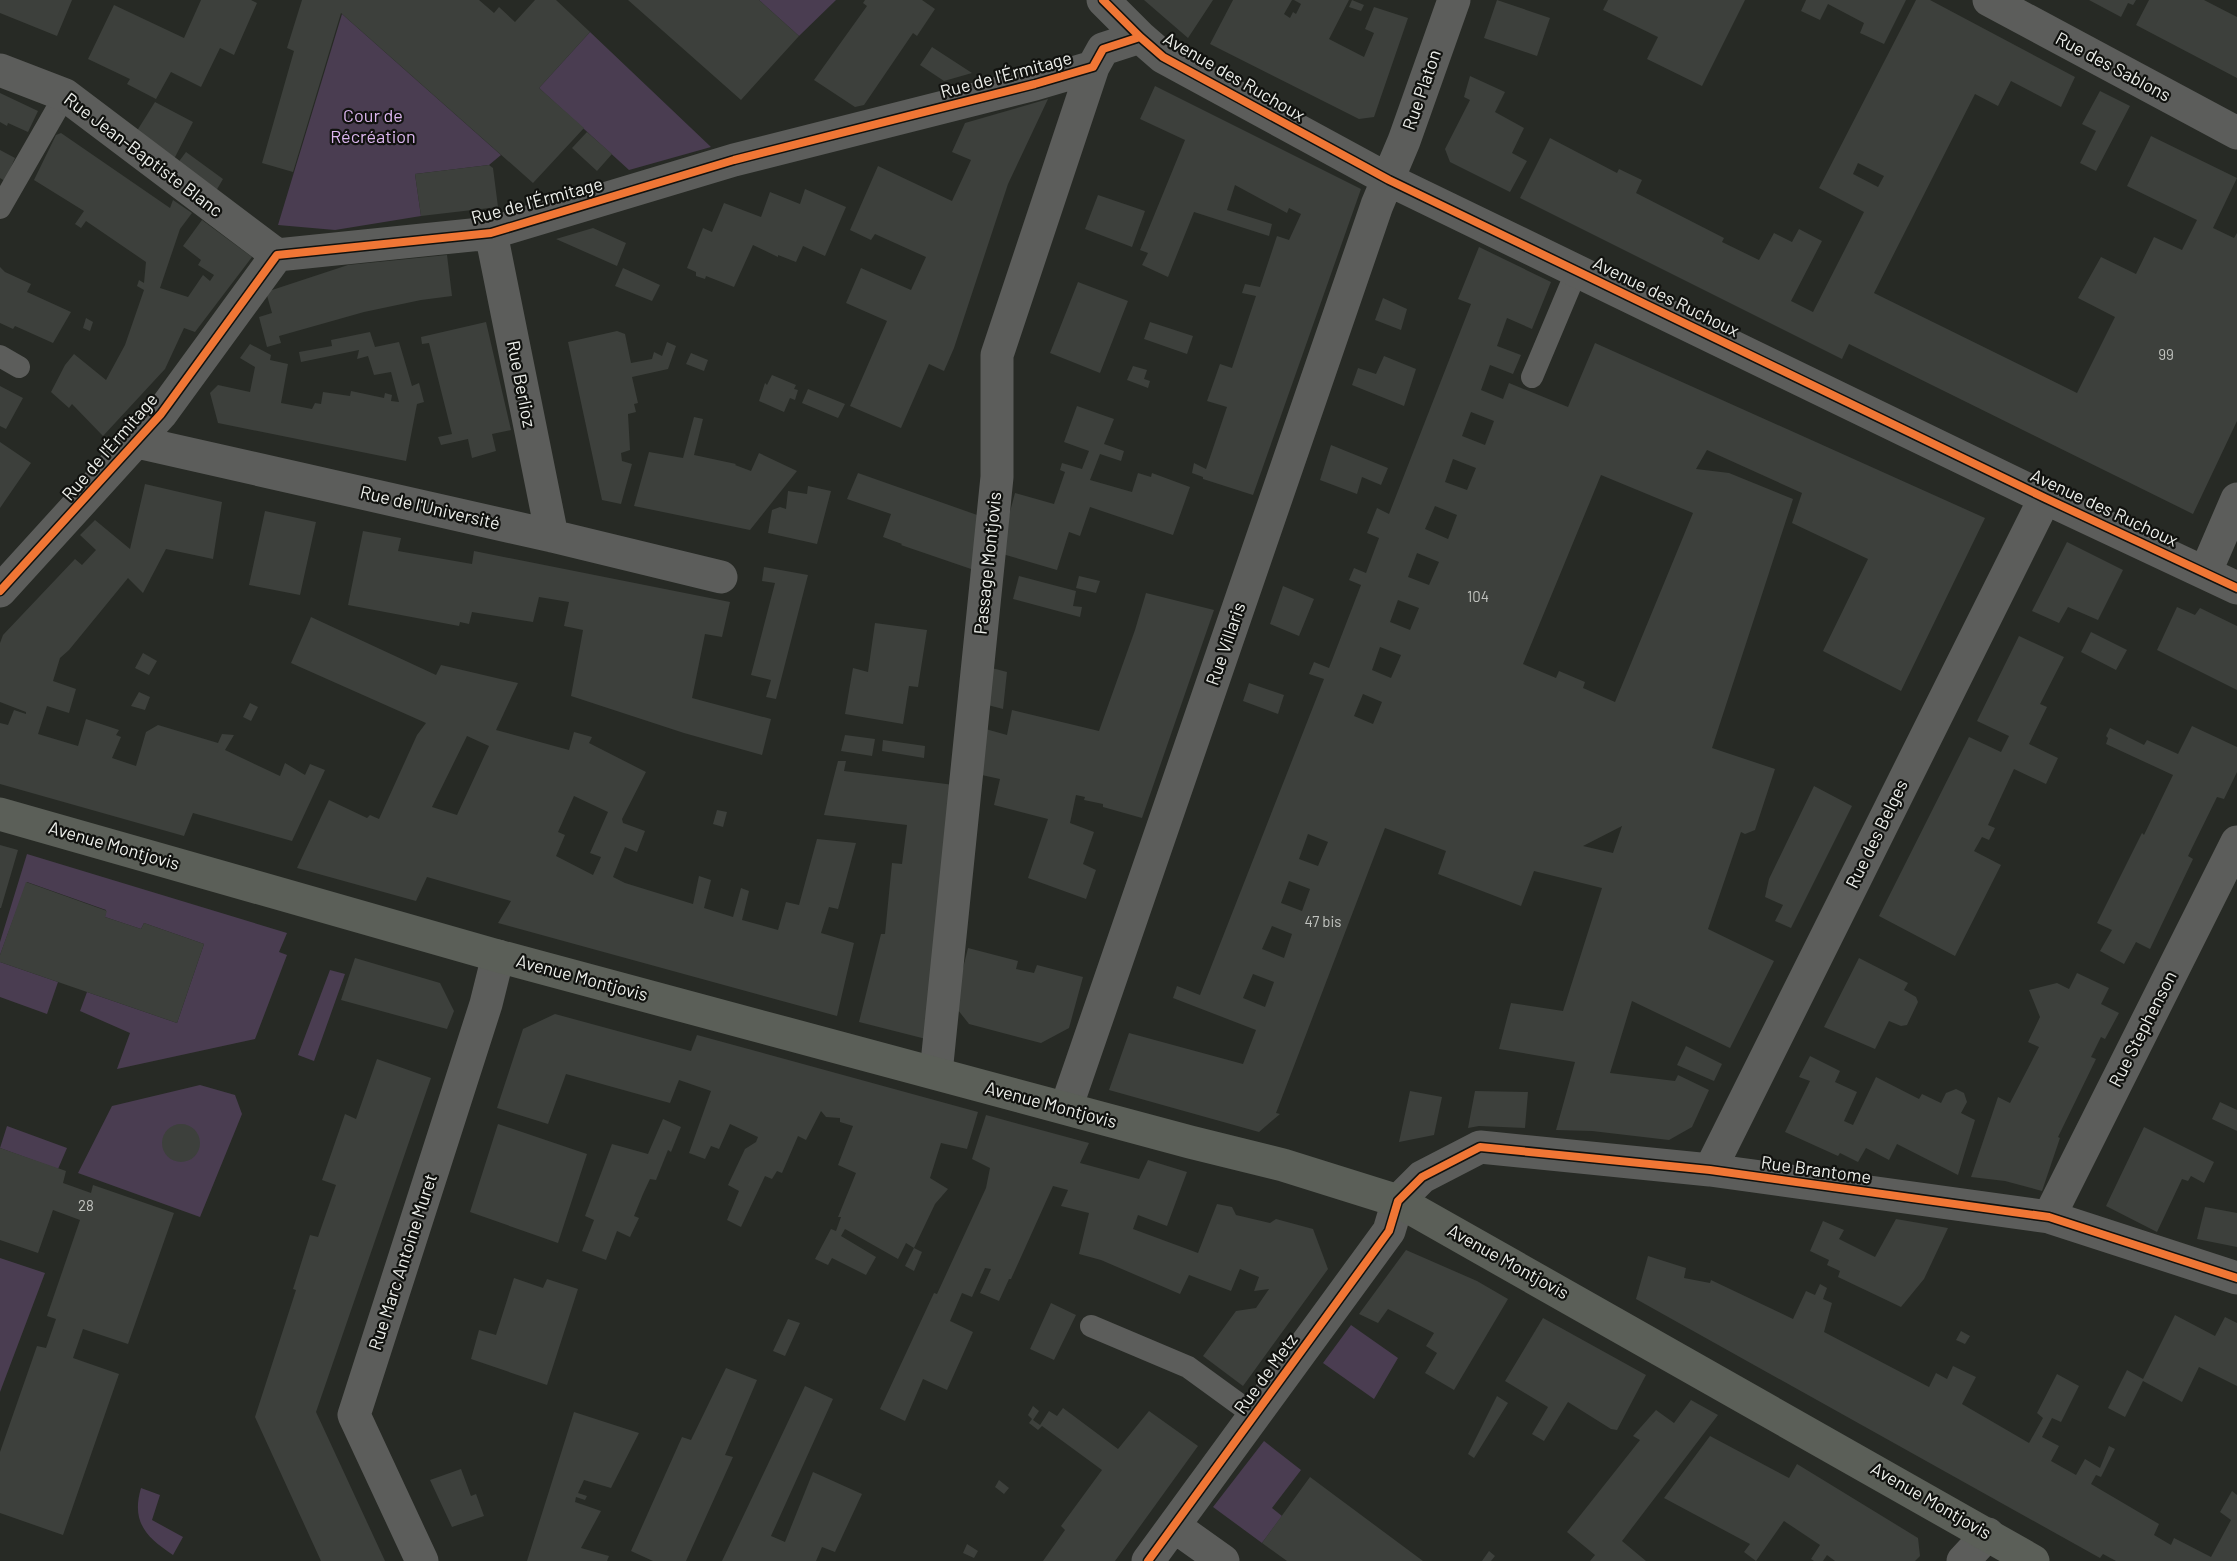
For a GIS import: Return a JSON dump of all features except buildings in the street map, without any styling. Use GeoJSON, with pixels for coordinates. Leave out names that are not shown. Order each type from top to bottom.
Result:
{"type":"FeatureCollection","features":[{"type":"Feature","properties":{"kind":"main road","name":"Avenue Montjovis"},"geometry":{"type":"LineString","coordinates":[[0,814],[498,956],[1283,1165],[1398,1201],[2033,1561]]}},
{"type":"Feature","properties":{"kind":"street","name":"Avenue des Ruchoux"},"geometry":{"type":"LineString","coordinates":[[1103,0],[1162,57],[1389,180],[2045,498],[2206,571],[2237,588]]}},
{"type":"Feature","properties":{"kind":"street","name":"Rue Platon"},"geometry":{"type":"LineString","coordinates":[[1389,180],[1454,0]]}},
{"type":"Feature","properties":{"kind":"street","name":"Rue des Sablons"},"geometry":{"type":"LineString","coordinates":[[1989,0],[2237,133]]}},
{"type":"Feature","properties":{"kind":"street","name":"Rue de l'Érmitage"},"geometry":{"type":"LineString","coordinates":[[0,591],[161,414],[277,255],[491,233],[734,160],[1035,84],[1093,67],[1103,49],[1140,37]]}},
{"type":"Feature","properties":{"kind":"street","name":"Passage Montjovis"},"geometry":{"type":"LineString","coordinates":[[936,1073],[997,477],[997,355],[1093,67]]}},
{"type":"Feature","properties":{"kind":"street","name":"Rue Jean-Baptiste Blanc"},"geometry":{"type":"LineString","coordinates":[[0,70],[65,95],[277,255]]}},
{"type":"Feature","properties":{"kind":"street","name":"Rue Villaris"},"geometry":{"type":"LineString","coordinates":[[1066,1108],[1377,205],[1389,180]]}},
{"type":"Feature","properties":{"kind":"street","name":"Rue Berlioz"},"geometry":{"type":"LineString","coordinates":[[491,233],[552,536]]}},
{"type":"Feature","properties":{"kind":"street","name":"Rue de l'Université"},"geometry":{"type":"LineString","coordinates":[[137,442],[552,536],[721,577]]}},
{"type":"Feature","properties":{"kind":"street","name":"Rue des Belges"},"geometry":{"type":"LineString","coordinates":[[1710,1170],[2045,498]]}},
{"type":"Feature","properties":{"kind":"street"},"geometry":{"type":"LineString","coordinates":[[2206,571],[2237,499]]}},
{"type":"Feature","properties":{"kind":"street","name":"Rue Stephenson"},"geometry":{"type":"LineString","coordinates":[[2049,1216],[2237,842]]}},
{"type":"Feature","properties":{"kind":"street","name":"Rue Marc Antoine Muret"},"geometry":{"type":"LineString","coordinates":[[422,1561],[354,1414],[486,1004],[498,956]]}},
{"type":"Feature","properties":{"kind":"street","name":"Rue Brantome"},"geometry":{"type":"LineString","coordinates":[[1398,1201],[1422,1177],[1480,1147],[1710,1170],[2049,1216],[2237,1278]]}},
{"type":"Feature","properties":{"kind":"street","name":"Rue de Metz"},"geometry":{"type":"LineString","coordinates":[[1148,1561],[1389,1231],[1398,1201]]}},
{"type":"Feature","properties":{"kind":"street"},"geometry":{"type":"LineString","coordinates":[[1174,1526],[1223,1561]]}},
{"type":"Feature","properties":{"kind":"street"},"geometry":{"type":"LineString","coordinates":[[1963,1561],[1988,1534]]}},
{"type":"Feature","properties":{"kind":"lane"},"geometry":{"type":"LineString","coordinates":[[0,208],[65,95]]}},
{"type":"Feature","properties":{"kind":"lane"},"geometry":{"type":"LineString","coordinates":[[1532,377],[1577,270]]}},
{"type":"Feature","properties":{"kind":"lane"},"geometry":{"type":"LineString","coordinates":[[1091,1326],[1188,1367],[1254,1415]]}},
{"type":"Feature","properties":{"kind":"green space"},"geometry":{"type":"Polygon","coordinates":[[[759,0],[836,0],[799,36],[759,0]]]}},
{"type":"Feature","properties":{"kind":"green space","name":"Cour de Récréation"},"geometry":{"type":"Polygon","coordinates":[[[342,14],[501,155],[489,165],[415,174],[421,216],[335,230],[278,225],[342,14]]]}},
{"type":"Feature","properties":{"kind":"green space"},"geometry":{"type":"Polygon","coordinates":[[[590,32],[711,147],[629,170],[539,88],[590,32]]]}},
{"type":"Feature","properties":{"kind":"green space"},"geometry":{"type":"Polygon","coordinates":[[[27,854],[287,933],[279,952],[287,955],[255,1039],[117,1069],[130,1033],[80,1011],[87,992],[177,1023],[204,944],[144,923],[141,929],[105,917],[106,910],[27,882],[0,955],[0,942],[27,854]]]}},
{"type":"Feature","properties":{"kind":"green space"},"geometry":{"type":"Polygon","coordinates":[[[0,962],[58,982],[47,1014],[0,997],[0,962]]]}},
{"type":"Feature","properties":{"kind":"green space"},"geometry":{"type":"Polygon","coordinates":[[[330,970],[345,974],[314,1061],[298,1055],[330,970]]]}},
{"type":"Feature","properties":{"kind":"green space"},"geometry":{"type":"Polygon","coordinates":[[[200,1085],[235,1095],[242,1114],[200,1217],[78,1173],[112,1106],[200,1085]]]}},
{"type":"Feature","properties":{"kind":"green space"},"geometry":{"type":"Polygon","coordinates":[[[7,1126],[67,1148],[58,1169],[0,1148],[7,1126]]]}},
{"type":"Feature","properties":{"kind":"green space"},"geometry":{"type":"Polygon","coordinates":[[[0,1258],[45,1273],[0,1392],[0,1258]]]}},
{"type":"Feature","properties":{"kind":"green space"},"geometry":{"type":"Polygon","coordinates":[[[1351,1325],[1398,1358],[1374,1399],[1323,1363],[1351,1325]]]}},
{"type":"Feature","properties":{"kind":"green space"},"geometry":{"type":"Polygon","coordinates":[[[1264,1441],[1301,1470],[1272,1508],[1282,1516],[1262,1543],[1213,1507],[1264,1441]]]}},
{"type":"Feature","properties":{"kind":"green space"},"geometry":{"type":"Polygon","coordinates":[[[141,1488],[160,1495],[152,1520],[183,1537],[173,1555],[155,1542],[143,1528],[138,1510],[141,1488]]]}},
{"type":"Feature","properties":{"kind":"cycle path"},"geometry":{"type":"LineString","coordinates":[[1103,0],[1163,57],[1389,180],[2045,498],[2237,588]]}},
{"type":"Feature","properties":{"kind":"cycle path"},"geometry":{"type":"LineString","coordinates":[[0,591],[161,414],[277,255],[491,233],[734,160],[1035,84],[1093,67],[1103,49],[1140,37]]}},
{"type":"Feature","properties":{"kind":"cycle path"},"geometry":{"type":"LineString","coordinates":[[1148,1561],[1389,1231],[1398,1201],[1422,1177],[1480,1147],[1710,1170],[2049,1217],[2237,1278]]}}]}
